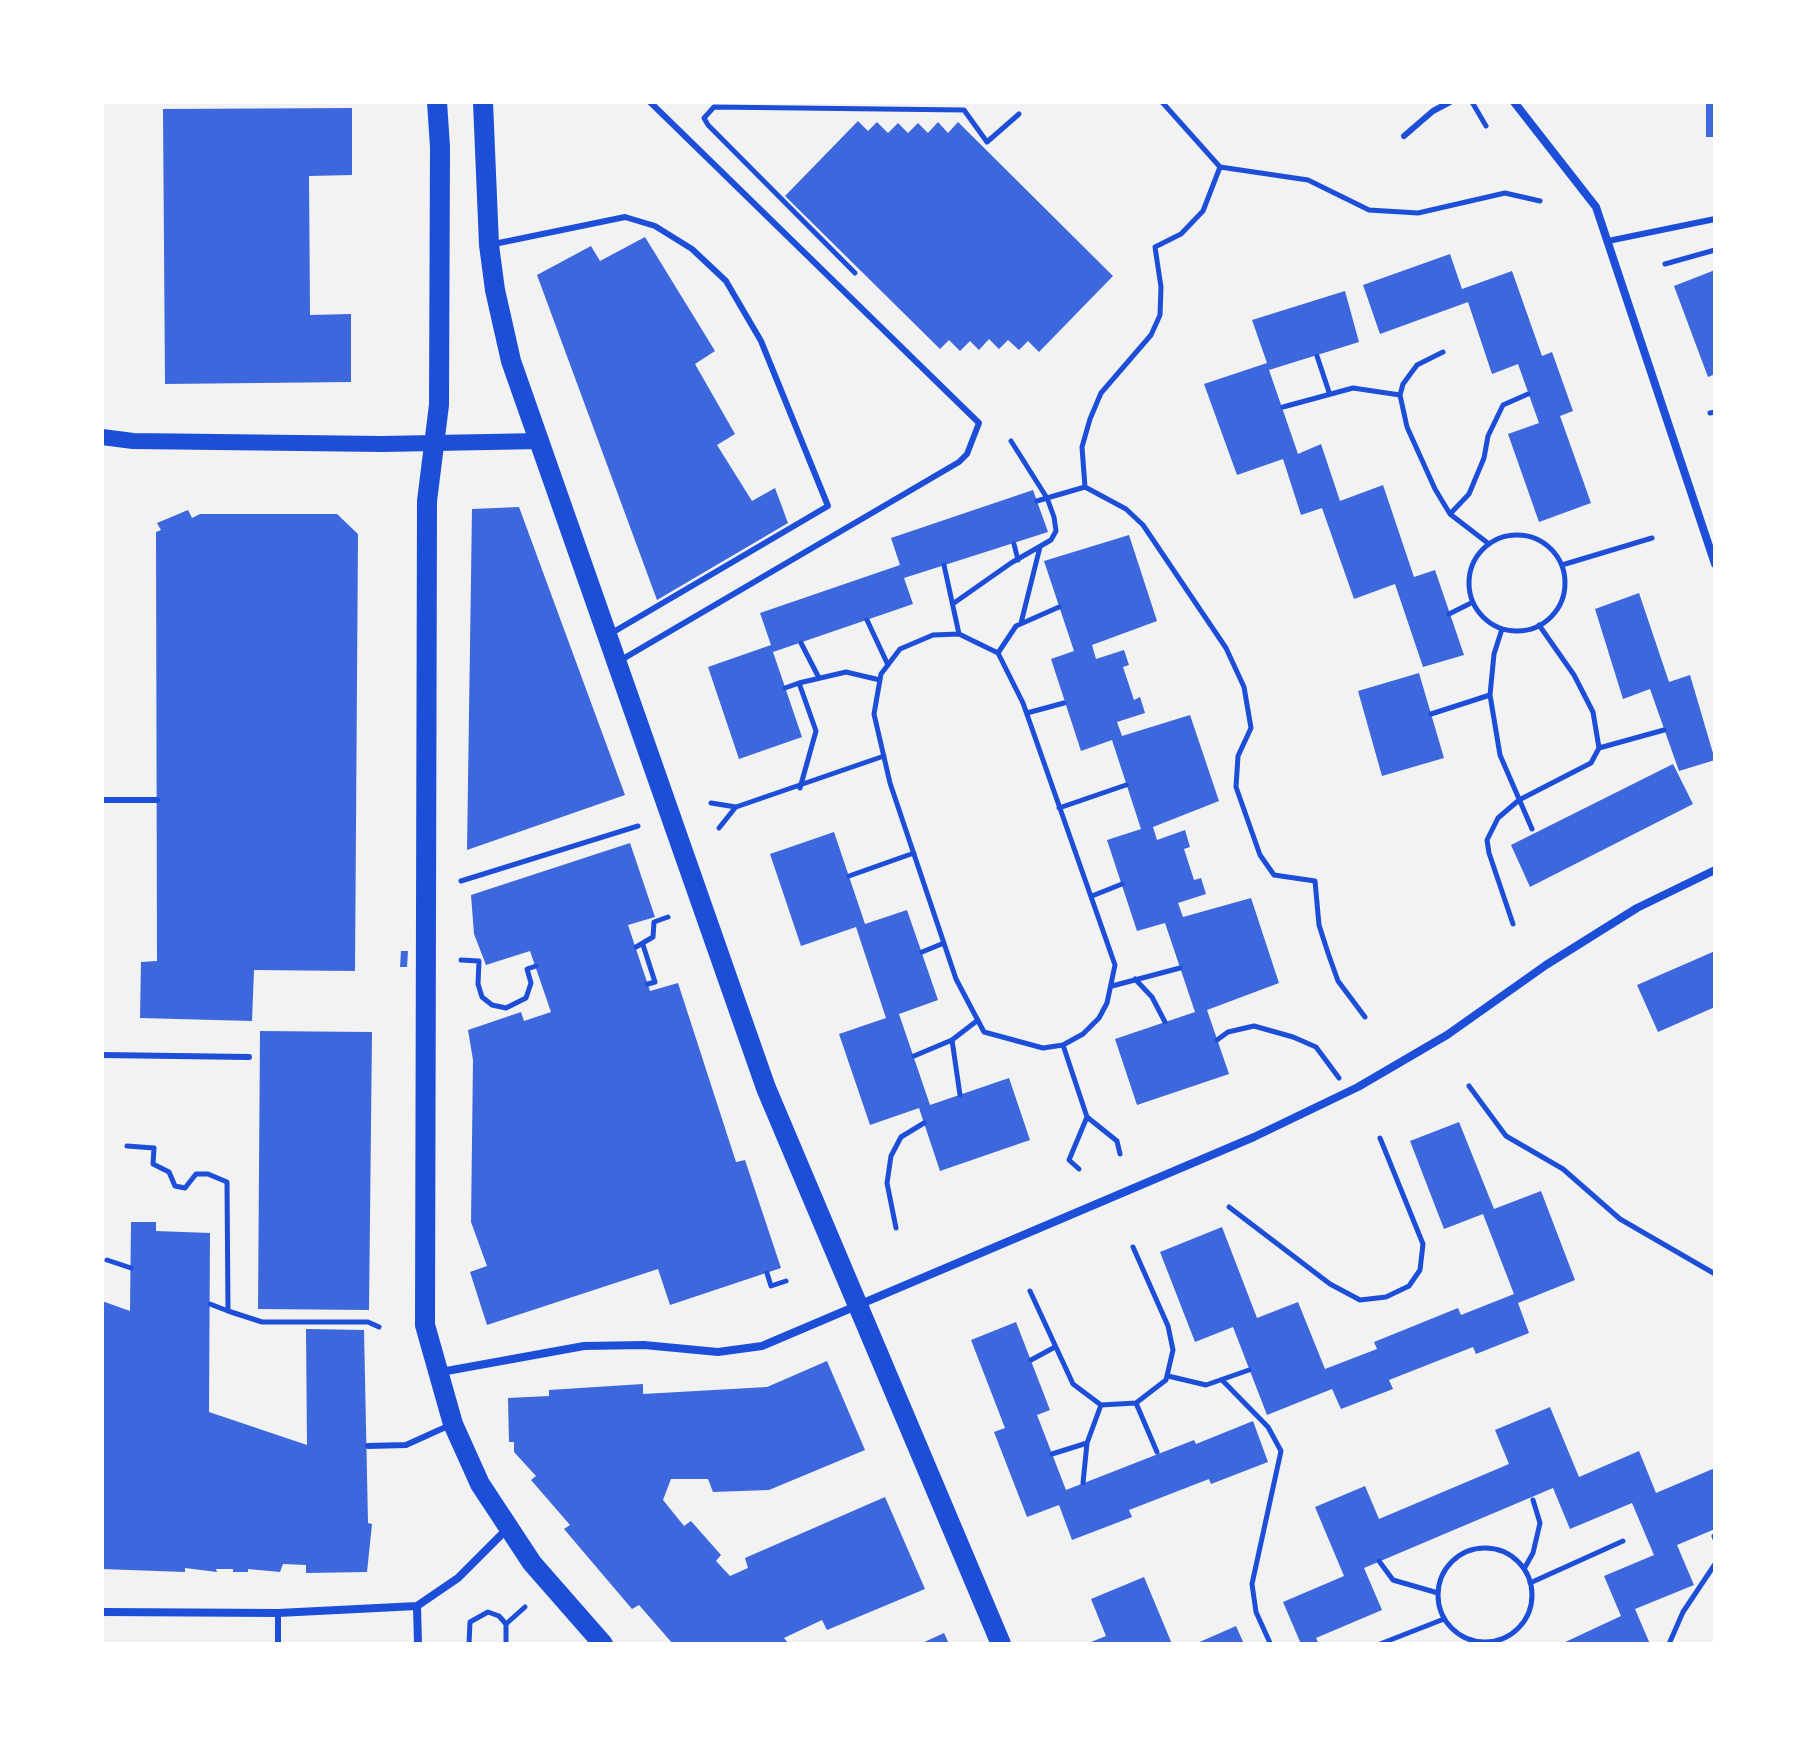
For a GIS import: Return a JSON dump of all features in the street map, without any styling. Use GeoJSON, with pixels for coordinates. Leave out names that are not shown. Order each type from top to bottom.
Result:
{"type":"FeatureCollection","features":[{"type":"Feature","properties":{"kind":"main road"},"geometry":{"type":"LineString","coordinates":[[437,102],[439,405],[427,501],[423,1300],[436,1372],[453,1424],[480,1484],[507,1529],[603,1644]]}},
{"type":"Feature","properties":{"kind":"main road"},"geometry":{"type":"LineString","coordinates":[[483,102],[489,245],[501,324],[746,1034],[857,1306],[1001,1644]]}},
{"type":"Feature","properties":{"kind":"main road"},"geometry":{"type":"LineString","coordinates":[[102,437],[133,441],[434,444],[541,441]]}},
{"type":"Feature","properties":{"kind":"street"},"geometry":{"type":"LineString","coordinates":[[1514,102],[1596,207],[1648,372],[1715,564]]}},
{"type":"Feature","properties":{"kind":"street"},"geometry":{"type":"LineString","coordinates":[[436,1372],[584,1346],[644,1345],[702,1352],[762,1346],[1240,1143],[1349,1091],[1447,1035],[1546,965],[1637,908],[1715,870]]}},
{"type":"Feature","properties":{"kind":"street"},"geometry":{"type":"LineString","coordinates":[[102,1612],[278,1613],[417,1606],[458,1578],[507,1529]]}},
{"type":"Feature","properties":{"kind":"street"},"geometry":{"type":"LineString","coordinates":[[417,1606],[418,1644]]}},
{"type":"Feature","properties":{"kind":"lane"},"geometry":{"type":"LineString","coordinates":[[619,661],[959,462],[967,454],[979,423],[650,102]]}},
{"type":"Feature","properties":{"kind":"lane"},"geometry":{"type":"LineString","coordinates":[[1404,136],[1433,111],[1450,102]]}},
{"type":"Feature","properties":{"kind":"lane"},"geometry":{"type":"LineString","coordinates":[[489,245],[530,240],[625,217],[655,226],[692,249],[726,281],[761,341],[828,506],[610,634]]}},
{"type":"Feature","properties":{"kind":"lane"},"geometry":{"type":"LineString","coordinates":[[1608,241],[1715,219]]}},
{"type":"Feature","properties":{"kind":"lane"},"geometry":{"type":"LineString","coordinates":[[102,800],[157,800]]}},
{"type":"Feature","properties":{"kind":"lane"},"geometry":{"type":"LineString","coordinates":[[102,1055],[249,1057]]}},
{"type":"Feature","properties":{"kind":"lane"},"geometry":{"type":"LineString","coordinates":[[368,1446],[406,1445],[453,1424]]}},
{"type":"Feature","properties":{"kind":"lane"},"geometry":{"type":"LineString","coordinates":[[278,1613],[278,1644]]}},
{"type":"Feature","properties":{"kind":"path"},"geometry":{"type":"LineString","coordinates":[[1162,102],[1220,167],[1308,180],[1369,210],[1418,213],[1505,193],[1540,201]]}},
{"type":"Feature","properties":{"kind":"path"},"geometry":{"type":"LineString","coordinates":[[1472,102],[1486,126]]}},
{"type":"Feature","properties":{"kind":"path"},"geometry":{"type":"LineString","coordinates":[[863,281],[708,125],[704,118],[714,107],[964,110],[987,142],[1019,114]]}},
{"type":"Feature","properties":{"kind":"path"},"geometry":{"type":"LineString","coordinates":[[1085,487],[1082,447],[1101,393],[1151,335],[1160,315],[1161,287],[1155,247],[1181,234],[1203,211],[1220,167]]}},
{"type":"Feature","properties":{"kind":"path"},"geometry":{"type":"LineString","coordinates":[[1665,264],[1715,250]]}},
{"type":"Feature","properties":{"kind":"path"},"geometry":{"type":"LineString","coordinates":[[1443,352],[1417,365],[1403,384],[1400,395],[1414,444],[1450,514],[1489,544]]}},
{"type":"Feature","properties":{"kind":"path"},"geometry":{"type":"LineString","coordinates":[[1317,356],[1329,392]]}},
{"type":"Feature","properties":{"kind":"path"},"geometry":{"type":"LineString","coordinates":[[1283,407],[1329,392],[1368,388],[1400,395]]}},
{"type":"Feature","properties":{"kind":"path"},"geometry":{"type":"LineString","coordinates":[[1450,514],[1469,494],[1484,458],[1488,436],[1503,405],[1528,394]]}},
{"type":"Feature","properties":{"kind":"path"},"geometry":{"type":"LineString","coordinates":[[954,603],[1051,540],[1056,531],[1047,498],[1011,441]]}},
{"type":"Feature","properties":{"kind":"path"},"geometry":{"type":"LineString","coordinates":[[1037,501],[1085,487],[1126,509],[1143,525],[1226,648],[1244,687],[1251,728],[1238,756],[1236,787],[1260,855],[1274,875],[1315,881],[1319,925],[1338,981],[1365,1017]]}},
{"type":"Feature","properties":{"kind":"path"},"geometry":{"type":"LineString","coordinates":[[1502,537],[1531,537],[1554,552],[1562,565],[1563,596],[1557,610],[1539,625],[1517,631],[1502,629],[1490,623],[1473,602],[1469,586],[1471,570],[1489,544],[1502,537]]}},
{"type":"Feature","properties":{"kind":"path"},"geometry":{"type":"LineString","coordinates":[[1562,565],[1652,538]]}},
{"type":"Feature","properties":{"kind":"path"},"geometry":{"type":"LineString","coordinates":[[1014,544],[1018,560]]}},
{"type":"Feature","properties":{"kind":"path"},"geometry":{"type":"LineString","coordinates":[[998,653],[1021,624],[1040,547]]}},
{"type":"Feature","properties":{"kind":"path"},"geometry":{"type":"LineString","coordinates":[[944,565],[959,634]]}},
{"type":"Feature","properties":{"kind":"path"},"geometry":{"type":"LineString","coordinates":[[1449,614],[1473,602]]}},
{"type":"Feature","properties":{"kind":"path"},"geometry":{"type":"LineString","coordinates":[[1021,624],[1059,607]]}},
{"type":"Feature","properties":{"kind":"path"},"geometry":{"type":"LineString","coordinates":[[867,620],[888,665]]}},
{"type":"Feature","properties":{"kind":"path"},"geometry":{"type":"LineString","coordinates":[[1513,924],[1492,868],[1487,840],[1498,818],[1519,800],[1591,763],[1599,748],[1593,712],[1574,675],[1539,625]]}},
{"type":"Feature","properties":{"kind":"path"},"geometry":{"type":"LineString","coordinates":[[1502,629],[1494,654],[1490,695],[1500,755],[1532,829]]}},
{"type":"Feature","properties":{"kind":"path"},"geometry":{"type":"LineString","coordinates":[[959,634],[998,653],[1027,713],[1115,965],[1107,1003],[1092,1028],[1063,1045],[1043,1048],[984,1032],[956,979],[914,853],[874,714],[880,680],[900,649],[933,635],[959,634]]}},
{"type":"Feature","properties":{"kind":"path"},"geometry":{"type":"LineString","coordinates":[[801,643],[818,676]]}},
{"type":"Feature","properties":{"kind":"path"},"geometry":{"type":"LineString","coordinates":[[785,688],[818,676],[846,672],[880,680]]}},
{"type":"Feature","properties":{"kind":"path"},"geometry":{"type":"LineString","coordinates":[[799,683],[816,731],[800,788]]}},
{"type":"Feature","properties":{"kind":"path"},"geometry":{"type":"LineString","coordinates":[[1431,714],[1490,695]]}},
{"type":"Feature","properties":{"kind":"path"},"geometry":{"type":"LineString","coordinates":[[1027,713],[1064,703]]}},
{"type":"Feature","properties":{"kind":"path"},"geometry":{"type":"LineString","coordinates":[[1599,748],[1664,730]]}},
{"type":"Feature","properties":{"kind":"path"},"geometry":{"type":"LineString","coordinates":[[711,803],[736,807],[800,788],[884,756]]}},
{"type":"Feature","properties":{"kind":"path"},"geometry":{"type":"LineString","coordinates":[[1059,808],[1126,785]]}},
{"type":"Feature","properties":{"kind":"path"},"geometry":{"type":"LineString","coordinates":[[719,828],[736,807]]}},
{"type":"Feature","properties":{"kind":"path"},"geometry":{"type":"LineString","coordinates":[[461,881],[638,826]]}},
{"type":"Feature","properties":{"kind":"path"},"geometry":{"type":"LineString","coordinates":[[849,876],[914,853]]}},
{"type":"Feature","properties":{"kind":"path"},"geometry":{"type":"LineString","coordinates":[[1092,896],[1122,884]]}},
{"type":"Feature","properties":{"kind":"path"},"geometry":{"type":"LineString","coordinates":[[648,984],[655,982],[639,946],[654,934],[654,922],[668,917]]}},
{"type":"Feature","properties":{"kind":"path"},"geometry":{"type":"LineString","coordinates":[[922,952],[944,943]]}},
{"type":"Feature","properties":{"kind":"path"},"geometry":{"type":"LineString","coordinates":[[461,960],[479,961],[478,986],[482,997],[494,1006],[506,1008],[526,998],[531,983],[527,969],[536,966]]}},
{"type":"Feature","properties":{"kind":"path"},"geometry":{"type":"LineString","coordinates":[[1112,986],[1180,968]]}},
{"type":"Feature","properties":{"kind":"path"},"geometry":{"type":"LineString","coordinates":[[1134,978],[1152,997],[1165,1022]]}},
{"type":"Feature","properties":{"kind":"path"},"geometry":{"type":"LineString","coordinates":[[914,1056],[952,1040],[978,1020]]}},
{"type":"Feature","properties":{"kind":"path"},"geometry":{"type":"LineString","coordinates":[[1217,1040],[1228,1032],[1254,1026],[1293,1037],[1316,1047],[1349,1091]]}},
{"type":"Feature","properties":{"kind":"path"},"geometry":{"type":"LineString","coordinates":[[952,1040],[960,1095]]}},
{"type":"Feature","properties":{"kind":"path"},"geometry":{"type":"LineString","coordinates":[[1063,1045],[1087,1117],[1117,1141],[1120,1154]]}},
{"type":"Feature","properties":{"kind":"path"},"geometry":{"type":"LineString","coordinates":[[1469,1086],[1506,1136],[1563,1169],[1631,1227],[1715,1274]]}},
{"type":"Feature","properties":{"kind":"path"},"geometry":{"type":"LineString","coordinates":[[1079,1169],[1069,1160],[1087,1117]]}},
{"type":"Feature","properties":{"kind":"path"},"geometry":{"type":"LineString","coordinates":[[896,1228],[887,1183],[891,1156],[901,1137],[924,1123]]}},
{"type":"Feature","properties":{"kind":"path"},"geometry":{"type":"LineString","coordinates":[[1229,1207],[1330,1284],[1360,1300],[1386,1297],[1409,1286],[1420,1270],[1423,1244],[1380,1138]]}},
{"type":"Feature","properties":{"kind":"path"},"geometry":{"type":"LineString","coordinates":[[127,1146],[154,1148],[153,1164],[169,1172],[175,1186],[185,1188],[196,1174],[208,1174],[227,1182],[228,1311]]}},
{"type":"Feature","properties":{"kind":"path"},"geometry":{"type":"LineString","coordinates":[[1030,1291],[1073,1384],[1101,1405],[1117,1407],[1136,1403],[1154,1392],[1168,1376],[1173,1350],[1168,1326],[1133,1247]]}},
{"type":"Feature","properties":{"kind":"path"},"geometry":{"type":"LineString","coordinates":[[107,1260],[131,1268]]}},
{"type":"Feature","properties":{"kind":"path"},"geometry":{"type":"LineString","coordinates":[[767,1273],[771,1286],[786,1281]]}},
{"type":"Feature","properties":{"kind":"path"},"geometry":{"type":"LineString","coordinates":[[210,1304],[262,1322],[368,1322],[379,1327]]}},
{"type":"Feature","properties":{"kind":"path"},"geometry":{"type":"LineString","coordinates":[[1031,1360],[1055,1347]]}},
{"type":"Feature","properties":{"kind":"path"},"geometry":{"type":"LineString","coordinates":[[1168,1376],[1206,1385],[1249,1370]]}},
{"type":"Feature","properties":{"kind":"path"},"geometry":{"type":"LineString","coordinates":[[1222,1380],[1268,1427],[1281,1451],[1252,1584],[1256,1612],[1270,1643]]}},
{"type":"Feature","properties":{"kind":"path"},"geometry":{"type":"LineString","coordinates":[[1136,1403],[1157,1452]]}},
{"type":"Feature","properties":{"kind":"path"},"geometry":{"type":"LineString","coordinates":[[1083,1483],[1087,1443],[1101,1405]]}},
{"type":"Feature","properties":{"kind":"path"},"geometry":{"type":"LineString","coordinates":[[1052,1454],[1087,1443]]}},
{"type":"Feature","properties":{"kind":"path"},"geometry":{"type":"LineString","coordinates":[[1524,1569],[1533,1553],[1540,1523],[1533,1500]]}},
{"type":"Feature","properties":{"kind":"path"},"geometry":{"type":"LineString","coordinates":[[1530,1583],[1623,1541]]}},
{"type":"Feature","properties":{"kind":"path"},"geometry":{"type":"LineString","coordinates":[[1473,1549],[1502,1551],[1524,1569],[1532,1596],[1525,1621],[1505,1641],[1477,1642],[1453,1630],[1444,1619],[1438,1593],[1448,1565],[1473,1549]]}},
{"type":"Feature","properties":{"kind":"path"},"geometry":{"type":"LineString","coordinates":[[1379,1561],[1393,1580],[1438,1593]]}},
{"type":"Feature","properties":{"kind":"path"},"geometry":{"type":"LineString","coordinates":[[1669,1644],[1683,1612],[1715,1564]]}},
{"type":"Feature","properties":{"kind":"path"},"geometry":{"type":"LineString","coordinates":[[506,1624],[525,1607]]}},
{"type":"Feature","properties":{"kind":"path"},"geometry":{"type":"LineString","coordinates":[[467,1644],[468,1626],[478,1615],[495,1614],[506,1624],[506,1644]]}},
{"type":"Feature","properties":{"kind":"path"},"geometry":{"type":"LineString","coordinates":[[1380,1644],[1444,1619]]}},
{"type":"Feature","properties":{"kind":"building"},"geometry":{"type":"Polygon","coordinates":[[[1706,102],[1715,102],[1715,137],[1706,137],[1706,102]]]}},
{"type":"Feature","properties":{"kind":"building"},"geometry":{"type":"Polygon","coordinates":[[[352,108],[352,175],[309,176],[310,315],[351,314],[351,382],[165,384],[163,109],[352,108]]]}},
{"type":"Feature","properties":{"kind":"building"},"geometry":{"type":"Polygon","coordinates":[[[858,121],[868,131],[877,122],[888,133],[898,123],[908,133],[918,123],[928,133],[938,122],[948,133],[958,122],[1113,276],[1039,352],[1028,341],[1019,350],[1008,340],[999,349],[989,339],[979,350],[970,341],[960,351],[949,340],[940,349],[785,196],[858,121]]]}},
{"type":"Feature","properties":{"kind":"building"},"geometry":{"type":"Polygon","coordinates":[[[645,237],[715,351],[695,364],[735,434],[717,445],[752,501],[775,488],[788,523],[657,600],[537,275],[591,246],[600,261],[645,237]]]}},
{"type":"Feature","properties":{"kind":"building"},"geometry":{"type":"Polygon","coordinates":[[[1450,254],[1462,289],[1512,271],[1542,356],[1552,352],[1573,411],[1560,416],[1591,503],[1539,522],[1508,434],[1539,423],[1518,364],[1492,374],[1468,302],[1380,334],[1363,285],[1450,254]]]}},
{"type":"Feature","properties":{"kind":"building"},"geometry":{"type":"Polygon","coordinates":[[[1715,270],[1715,374],[1708,377],[1674,286],[1715,270]]]}},
{"type":"Feature","properties":{"kind":"building"},"geometry":{"type":"Polygon","coordinates":[[[1345,291],[1359,342],[1269,370],[1298,454],[1321,444],[1340,501],[1383,485],[1414,577],[1435,570],[1464,655],[1423,667],[1395,584],[1354,599],[1322,508],[1301,515],[1283,459],[1237,475],[1204,384],[1267,363],[1252,320],[1345,291]]]}},
{"type":"Feature","properties":{"kind":"building"},"geometry":{"type":"Polygon","coordinates":[[[1033,490],[1048,532],[904,578],[913,604],[773,652],[802,737],[739,759],[708,667],[771,645],[760,613],[900,565],[891,538],[1033,490]]]}},
{"type":"Feature","properties":{"kind":"building"},"geometry":{"type":"Polygon","coordinates":[[[519,507],[625,795],[467,850],[472,509],[519,507]]]}},
{"type":"Feature","properties":{"kind":"building"},"geometry":{"type":"Polygon","coordinates":[[[188,510],[192,518],[200,514],[337,514],[358,534],[355,971],[254,970],[252,1021],[140,1018],[141,962],[157,961],[156,532],[161,530],[157,523],[188,510]]]}},
{"type":"Feature","properties":{"kind":"building"},"geometry":{"type":"Polygon","coordinates":[[[1129,535],[1157,621],[1092,645],[1096,659],[1124,650],[1129,665],[1123,667],[1134,700],[1140,697],[1145,713],[1117,722],[1122,736],[1190,715],[1219,801],[1153,827],[1157,840],[1185,830],[1190,847],[1184,849],[1194,880],[1201,878],[1206,894],[1178,903],[1183,917],[1251,898],[1279,983],[1207,1010],[1229,1074],[1137,1105],[1115,1039],[1195,1012],[1165,923],[1137,931],[1107,840],[1141,829],[1112,740],[1081,751],[1051,659],[1074,651],[1044,561],[1129,535]]]}},
{"type":"Feature","properties":{"kind":"building"},"geometry":{"type":"Polygon","coordinates":[[[1639,593],[1669,682],[1690,675],[1715,760],[1679,771],[1650,689],[1623,699],[1595,609],[1639,593]]]}},
{"type":"Feature","properties":{"kind":"building"},"geometry":{"type":"Polygon","coordinates":[[[1419,673],[1444,758],[1382,776],[1358,691],[1419,673]]]}},
{"type":"Feature","properties":{"kind":"building"},"geometry":{"type":"Polygon","coordinates":[[[1673,764],[1693,804],[1530,887],[1511,845],[1673,764]]]}},
{"type":"Feature","properties":{"kind":"building"},"geometry":{"type":"Polygon","coordinates":[[[834,832],[865,924],[907,910],[938,1000],[899,1014],[930,1105],[1009,1078],[1030,1140],[940,1171],[919,1108],[870,1125],[839,1034],[886,1018],[856,927],[801,946],[770,854],[834,832]]]}},
{"type":"Feature","properties":{"kind":"building"},"geometry":{"type":"Polygon","coordinates":[[[630,843],[655,917],[628,925],[650,991],[678,983],[736,1162],[745,1160],[781,1268],[670,1305],[658,1269],[487,1325],[470,1272],[487,1266],[471,1222],[473,1060],[468,1030],[521,1012],[524,1021],[551,1012],[530,951],[486,965],[474,934],[471,895],[630,843]]]}},
{"type":"Feature","properties":{"kind":"building"},"geometry":{"type":"Polygon","coordinates":[[[401,951],[408,951],[407,967],[400,967],[401,951]]]}},
{"type":"Feature","properties":{"kind":"building"},"geometry":{"type":"Polygon","coordinates":[[[1715,951],[1715,1007],[1658,1032],[1637,985],[1715,951]]]}},
{"type":"Feature","properties":{"kind":"building"},"geometry":{"type":"Polygon","coordinates":[[[260,1031],[372,1032],[369,1310],[258,1309],[260,1031]]]}},
{"type":"Feature","properties":{"kind":"building"},"geometry":{"type":"Polygon","coordinates":[[[1459,1122],[1494,1209],[1541,1191],[1575,1280],[1518,1303],[1529,1333],[1476,1354],[1473,1347],[1389,1380],[1393,1389],[1341,1409],[1332,1389],[1267,1415],[1233,1327],[1195,1342],[1160,1252],[1222,1227],[1257,1318],[1298,1302],[1325,1369],[1377,1349],[1374,1342],[1458,1308],[1461,1315],[1514,1294],[1483,1214],[1444,1229],[1410,1141],[1459,1122]]]}},
{"type":"Feature","properties":{"kind":"building"},"geometry":{"type":"Polygon","coordinates":[[[131,1222],[156,1222],[156,1231],[210,1233],[209,1412],[307,1445],[306,1329],[364,1330],[368,1523],[372,1524],[367,1572],[306,1573],[306,1565],[283,1564],[280,1572],[248,1569],[248,1572],[233,1572],[233,1569],[216,1569],[217,1572],[185,1568],[185,1572],[102,1569],[102,1301],[130,1311],[131,1222]]]}},
{"type":"Feature","properties":{"kind":"building"},"geometry":{"type":"Polygon","coordinates":[[[1016,1322],[1050,1410],[1037,1415],[1066,1490],[1194,1440],[1196,1444],[1253,1421],[1268,1462],[1211,1484],[1209,1479],[1129,1510],[1132,1517],[1072,1540],[1059,1505],[1027,1517],[994,1432],[1005,1428],[971,1340],[1016,1322]]]}},
{"type":"Feature","properties":{"kind":"building"},"geometry":{"type":"Polygon","coordinates":[[[827,1361],[865,1450],[769,1490],[713,1492],[708,1479],[671,1479],[663,1500],[684,1526],[691,1521],[721,1555],[716,1561],[730,1576],[748,1568],[745,1558],[885,1497],[925,1589],[827,1630],[822,1620],[784,1638],[789,1644],[673,1644],[639,1605],[632,1609],[564,1529],[570,1525],[531,1480],[536,1476],[514,1452],[514,1442],[509,1442],[508,1398],[549,1396],[549,1390],[643,1384],[643,1394],[767,1387],[827,1361]]]}},
{"type":"Feature","properties":{"kind":"building"},"geometry":{"type":"Polygon","coordinates":[[[1550,1407],[1579,1477],[1639,1451],[1656,1493],[1715,1468],[1715,1529],[1677,1545],[1694,1585],[1635,1609],[1650,1644],[1561,1644],[1621,1616],[1604,1576],[1654,1555],[1632,1503],[1570,1529],[1553,1488],[1364,1568],[1382,1610],[1316,1638],[1319,1644],[1301,1644],[1283,1602],[1344,1576],[1315,1507],[1365,1486],[1379,1519],[1509,1464],[1495,1430],[1550,1407]]]}},
{"type":"Feature","properties":{"kind":"building"},"geometry":{"type":"Polygon","coordinates":[[[1144,1577],[1172,1644],[1086,1644],[1106,1636],[1091,1599],[1144,1577]]]}},
{"type":"Feature","properties":{"kind":"building"},"geometry":{"type":"Polygon","coordinates":[[[1236,1626],[1244,1644],[1195,1644],[1236,1626]]]}},
{"type":"Feature","properties":{"kind":"building"},"geometry":{"type":"Polygon","coordinates":[[[944,1633],[949,1644],[920,1644],[944,1633]]]}}]}
